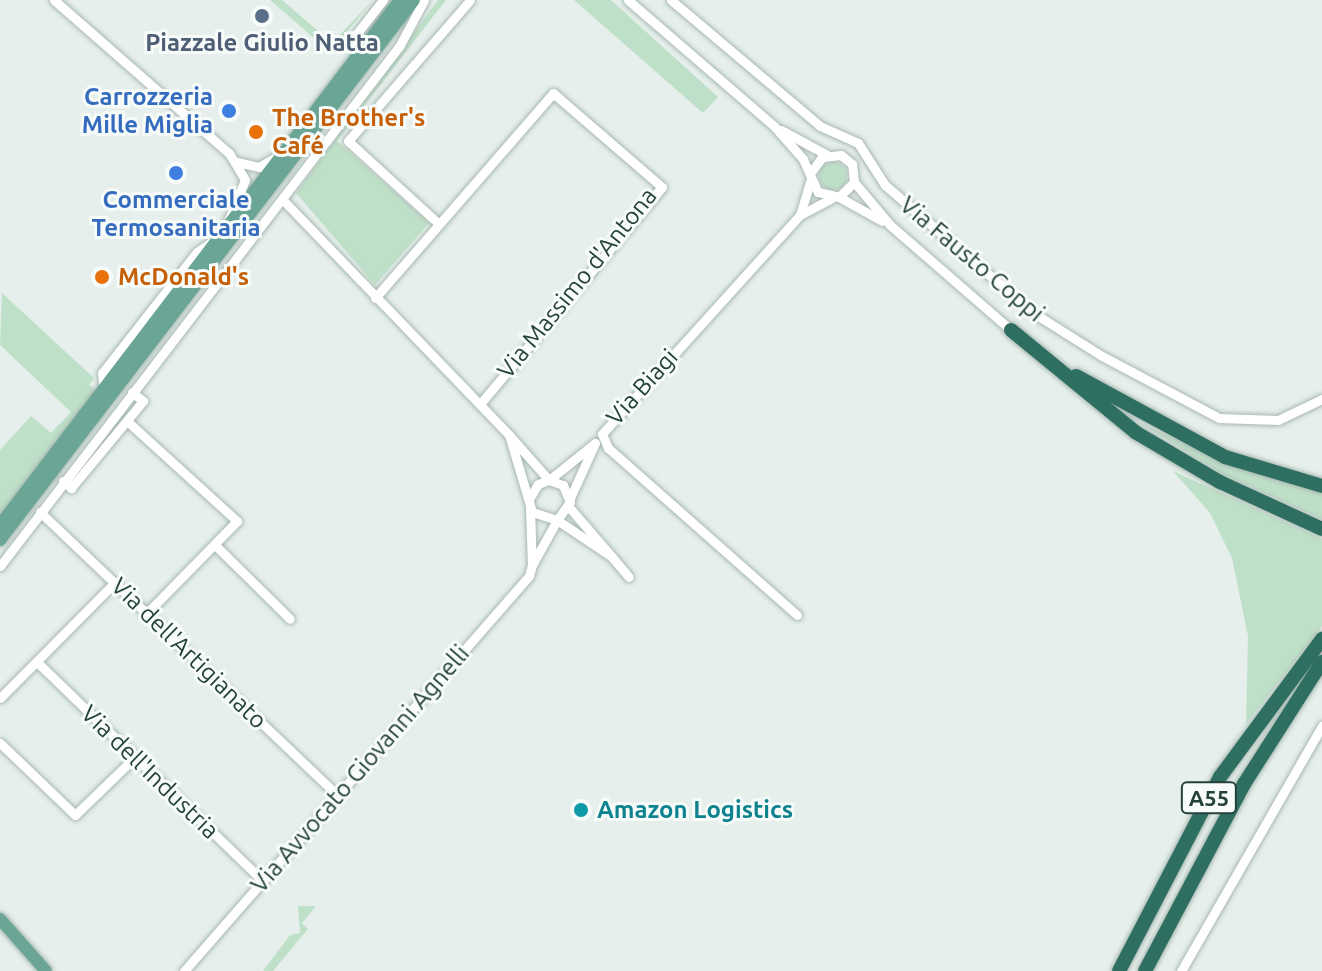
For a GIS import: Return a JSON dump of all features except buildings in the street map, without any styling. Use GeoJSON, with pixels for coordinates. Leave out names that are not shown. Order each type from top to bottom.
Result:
{"type":"FeatureCollection","features":[{"type":"Feature","properties":{"kind":"highway"},"geometry":{"type":"LineString","coordinates":[[1011,330],[1092,401],[1193,467],[1322,529]]}},
{"type":"Feature","properties":{"kind":"highway"},"geometry":{"type":"LineString","coordinates":[[1011,330],[1165,428],[1247,467],[1322,486]]}},
{"type":"Feature","properties":{"kind":"highway","name":"A55"},"geometry":{"type":"LineString","coordinates":[[1119,971],[1220,777],[1322,639]]}},
{"type":"Feature","properties":{"kind":"highway","name":"A55"},"geometry":{"type":"LineString","coordinates":[[1145,971],[1244,784],[1322,662]]}},
{"type":"Feature","properties":{"kind":"main road"},"geometry":{"type":"LineString","coordinates":[[0,525],[400,0]]}},
{"type":"Feature","properties":{"kind":"main road"},"geometry":{"type":"LineString","coordinates":[[0,540],[414,0]]}},
{"type":"Feature","properties":{"kind":"main road"},"geometry":{"type":"LineString","coordinates":[[0,919],[46,971]]}},
{"type":"Feature","properties":{"kind":"main road"},"geometry":{"type":"LineString","coordinates":[[0,926],[40,971]]}},
{"type":"Feature","properties":{"kind":"street"},"geometry":{"type":"LineString","coordinates":[[54,0],[237,162],[259,167],[287,151]]}},
{"type":"Feature","properties":{"kind":"street"},"geometry":{"type":"LineString","coordinates":[[358,56],[354,37],[383,0]]}},
{"type":"Feature","properties":{"kind":"street"},"geometry":{"type":"LineString","coordinates":[[0,566],[400,45],[424,0]]}},
{"type":"Feature","properties":{"kind":"street"},"geometry":{"type":"LineString","coordinates":[[439,224],[348,141],[470,0]]}},
{"type":"Feature","properties":{"kind":"street"},"geometry":{"type":"LineString","coordinates":[[628,0],[774,126],[827,155],[847,159],[854,182],[890,225],[1011,330]]}},
{"type":"Feature","properties":{"kind":"street","name":"Via Fausto Coppi"},"geometry":{"type":"LineString","coordinates":[[671,0],[820,126],[858,143],[885,185],[1032,312],[1102,356],[1219,418],[1278,420],[1322,399]]}},
{"type":"Feature","properties":{"kind":"street","name":"Via Massimo d'Antona"},"geometry":{"type":"LineString","coordinates":[[375,298],[553,93],[662,187],[481,403]]}},
{"type":"Feature","properties":{"kind":"street"},"geometry":{"type":"LineString","coordinates":[[774,126],[811,176],[818,192],[890,225]]}},
{"type":"Feature","properties":{"kind":"street"},"geometry":{"type":"LineString","coordinates":[[811,176],[827,155]]}},
{"type":"Feature","properties":{"kind":"street"},"geometry":{"type":"LineString","coordinates":[[222,235],[244,188],[237,162]]}},
{"type":"Feature","properties":{"kind":"street","name":"Via Biagi"},"geometry":{"type":"LineString","coordinates":[[800,215],[811,176]]}},
{"type":"Feature","properties":{"kind":"street"},"geometry":{"type":"LineString","coordinates":[[836,198],[854,182]]}},
{"type":"Feature","properties":{"kind":"street","name":"Via Biagi"},"geometry":{"type":"LineString","coordinates":[[797,615],[608,448],[602,434],[800,215],[836,198]]}},
{"type":"Feature","properties":{"kind":"street"},"geometry":{"type":"LineString","coordinates":[[283,200],[375,298],[495,417],[549,480],[563,485],[569,502],[629,577]]}},
{"type":"Feature","properties":{"kind":"street"},"geometry":{"type":"LineString","coordinates":[[63,481],[71,488],[143,401],[132,392]]}},
{"type":"Feature","properties":{"kind":"street"},"geometry":{"type":"LineString","coordinates":[[127,421],[237,521],[147,613]]}},
{"type":"Feature","properties":{"kind":"street"},"geometry":{"type":"LineString","coordinates":[[529,503],[538,484],[549,480],[602,434]]}},
{"type":"Feature","properties":{"kind":"street"},"geometry":{"type":"LineString","coordinates":[[509,435],[529,503],[532,565]]}},
{"type":"Feature","properties":{"kind":"street"},"geometry":{"type":"LineString","coordinates":[[557,520],[569,502],[594,444]]}},
{"type":"Feature","properties":{"kind":"street"},"geometry":{"type":"LineString","coordinates":[[529,503],[543,520],[557,520],[612,557]]}},
{"type":"Feature","properties":{"kind":"street","name":"Via dell'Artigianato"},"geometry":{"type":"LineString","coordinates":[[40,512],[337,795]]}},
{"type":"Feature","properties":{"kind":"street","name":"Via Avvocato Giovanni Agnelli"},"geometry":{"type":"LineString","coordinates":[[184,971],[529,576],[557,520]]}},
{"type":"Feature","properties":{"kind":"street"},"geometry":{"type":"LineString","coordinates":[[215,545],[290,619]]}},
{"type":"Feature","properties":{"kind":"street"},"geometry":{"type":"LineString","coordinates":[[0,698],[115,582]]}},
{"type":"Feature","properties":{"kind":"street","name":"Via dell'Industria"},"geometry":{"type":"LineString","coordinates":[[37,662],[263,881]]}},
{"type":"Feature","properties":{"kind":"street"},"geometry":{"type":"LineString","coordinates":[[1181,971],[1322,726]]}},
{"type":"Feature","properties":{"kind":"street"},"geometry":{"type":"LineString","coordinates":[[0,743],[75,815],[135,757]]}},
{"type":"Feature","properties":{"kind":"green space"},"geometry":{"type":"Polygon","coordinates":[[[270,0],[282,0],[332,43],[373,0],[330,52],[270,0]]]}},
{"type":"Feature","properties":{"kind":"green space"},"geometry":{"type":"Polygon","coordinates":[[[438,0],[446,0],[337,141],[429,223],[375,285],[296,193],[438,0]]]}},
{"type":"Feature","properties":{"kind":"green space"},"geometry":{"type":"Polygon","coordinates":[[[574,0],[611,0],[718,97],[703,113],[574,0]]]}},
{"type":"Feature","properties":{"kind":"green space"},"geometry":{"type":"Polygon","coordinates":[[[833,162],[843,166],[847,176],[843,186],[833,190],[823,186],[819,176],[823,166],[833,162]]]}},
{"type":"Feature","properties":{"kind":"green space"},"geometry":{"type":"Polygon","coordinates":[[[2,293],[94,378],[89,385],[97,391],[0,518],[0,450],[31,416],[51,433],[71,412],[0,345],[2,293]]]}},
{"type":"Feature","properties":{"kind":"green space"},"geometry":{"type":"Polygon","coordinates":[[[1140,423],[1245,471],[1322,493],[1322,519],[1223,474],[1140,423]]]}},
{"type":"Feature","properties":{"kind":"green space"},"geometry":{"type":"Polygon","coordinates":[[[1173,471],[1322,539],[1322,626],[1246,724],[1248,636],[1232,558],[1210,513],[1173,471]]]}},
{"type":"Feature","properties":{"kind":"green space"},"geometry":{"type":"Polygon","coordinates":[[[298,906],[316,906],[302,923],[308,929],[273,971],[263,971],[290,935],[300,933],[298,906]]]}},
{"type":"Feature","properties":{"kind":"place","name":"Piazzale Giulio Natta"},"geometry":{"type":"Point","coordinates":[262,16]}},
{"type":"Feature","properties":{"kind":"place","name":"Carrozzeria Mille Miglia"},"geometry":{"type":"Point","coordinates":[229,111]}},
{"type":"Feature","properties":{"kind":"place","name":"The Brother's Café"},"geometry":{"type":"Point","coordinates":[256,132]}},
{"type":"Feature","properties":{"kind":"place","name":"Commerciale Termosanitaria"},"geometry":{"type":"Point","coordinates":[176,173]}},
{"type":"Feature","properties":{"kind":"place","name":"McDonald's"},"geometry":{"type":"Point","coordinates":[102,277]}},
{"type":"Feature","properties":{"kind":"place","name":"Amazon Logistics"},"geometry":{"type":"Point","coordinates":[581,810]}}]}
